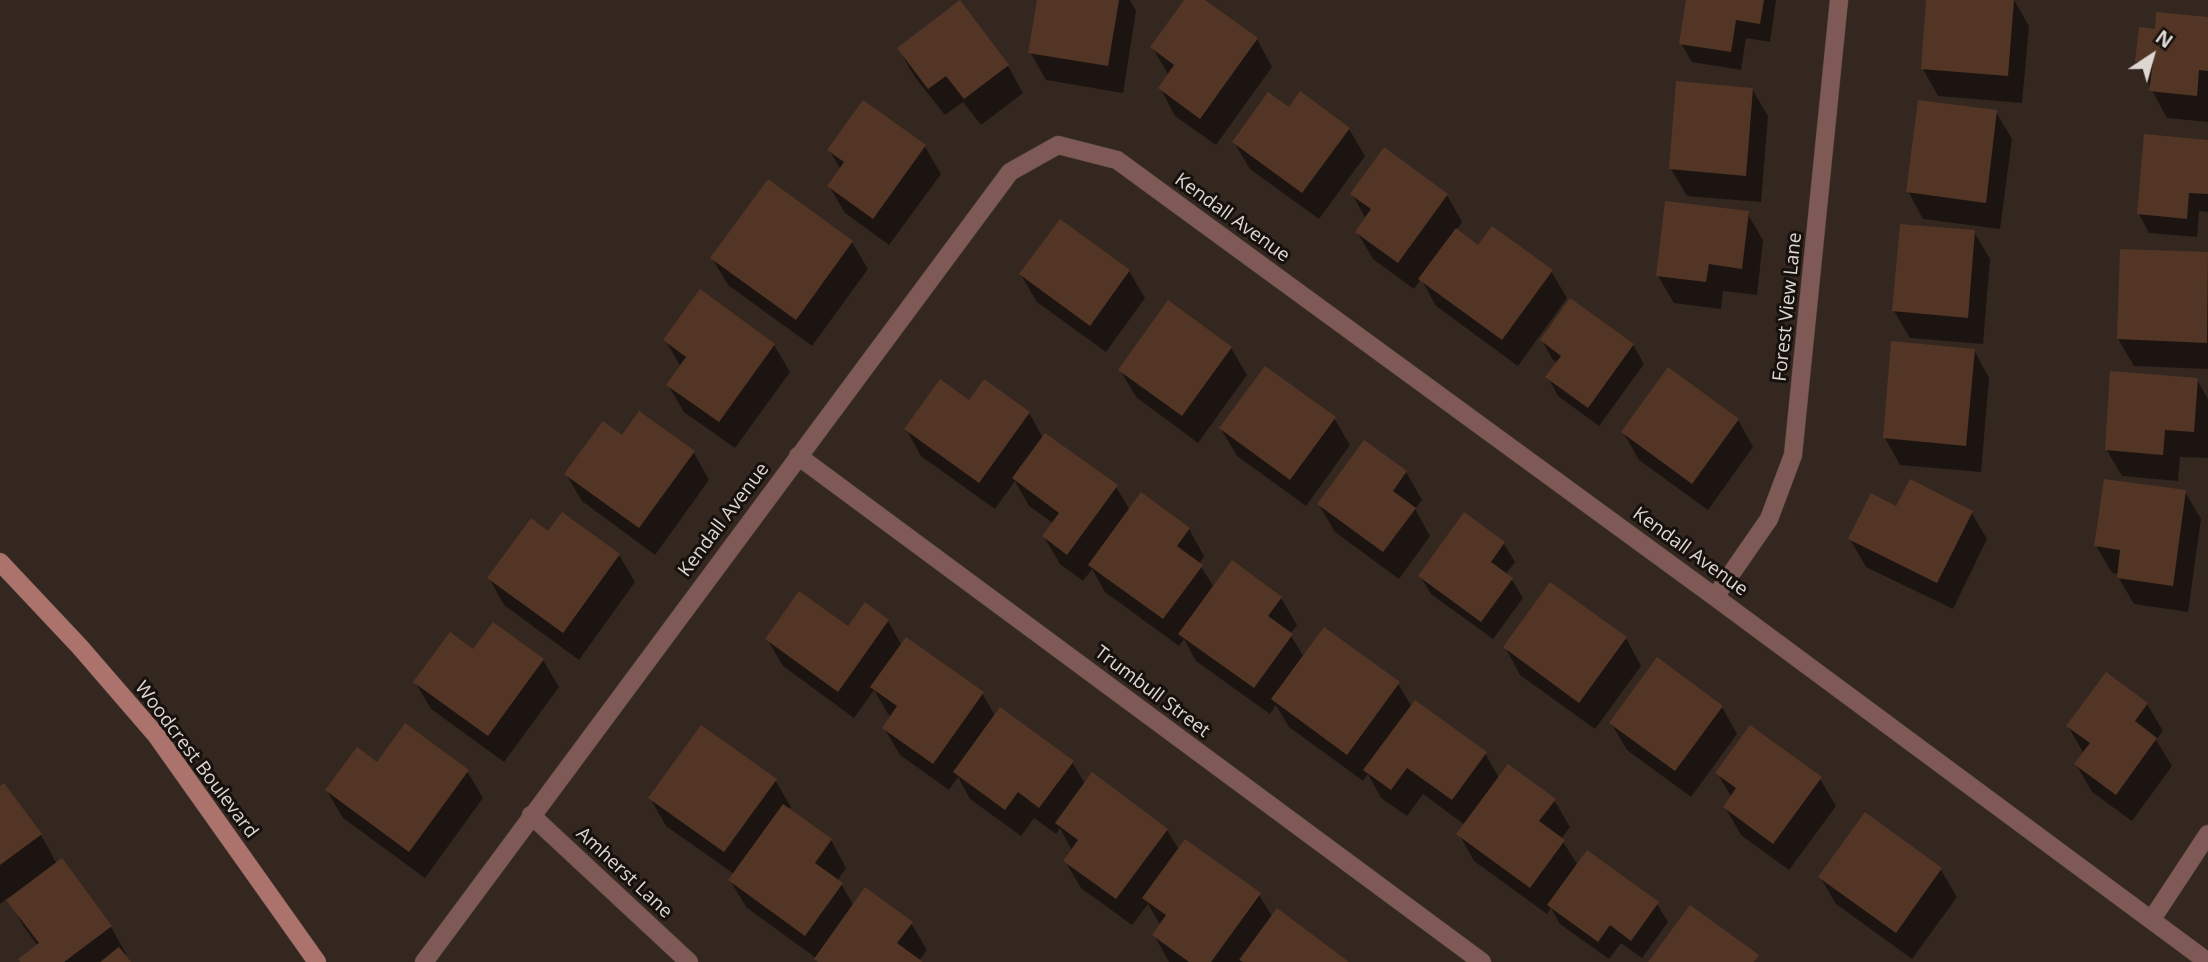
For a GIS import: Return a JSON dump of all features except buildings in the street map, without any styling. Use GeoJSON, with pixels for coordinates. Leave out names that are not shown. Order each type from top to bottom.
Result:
{"type":"FeatureCollection","features":[{"type":"Feature","properties":{"kind":"street","name":"Forest View Lane"},"geometry":{"type":"LineString","coordinates":[[1715,597],[1769,519],[1793,455],[1839,0]]}},
{"type":"Feature","properties":{"kind":"street","name":"Kendall Avenue"},"geometry":{"type":"LineString","coordinates":[[424,962],[1010,172],[1058,145],[1117,160],[2208,962]]}},
{"type":"Feature","properties":{"kind":"street","name":"Trumbull Street"},"geometry":{"type":"LineString","coordinates":[[798,456],[1482,962]]}},
{"type":"Feature","properties":{"kind":"street","name":"Woodcrest Boulevard"},"geometry":{"type":"LineString","coordinates":[[0,562],[80,647],[156,735],[317,962]]}},
{"type":"Feature","properties":{"kind":"street","name":"Amherst Lane"},"geometry":{"type":"LineString","coordinates":[[531,816],[689,962]]}},
{"type":"Feature","properties":{"kind":"street"},"geometry":{"type":"LineString","coordinates":[[2152,919],[2208,834]]}}]}
